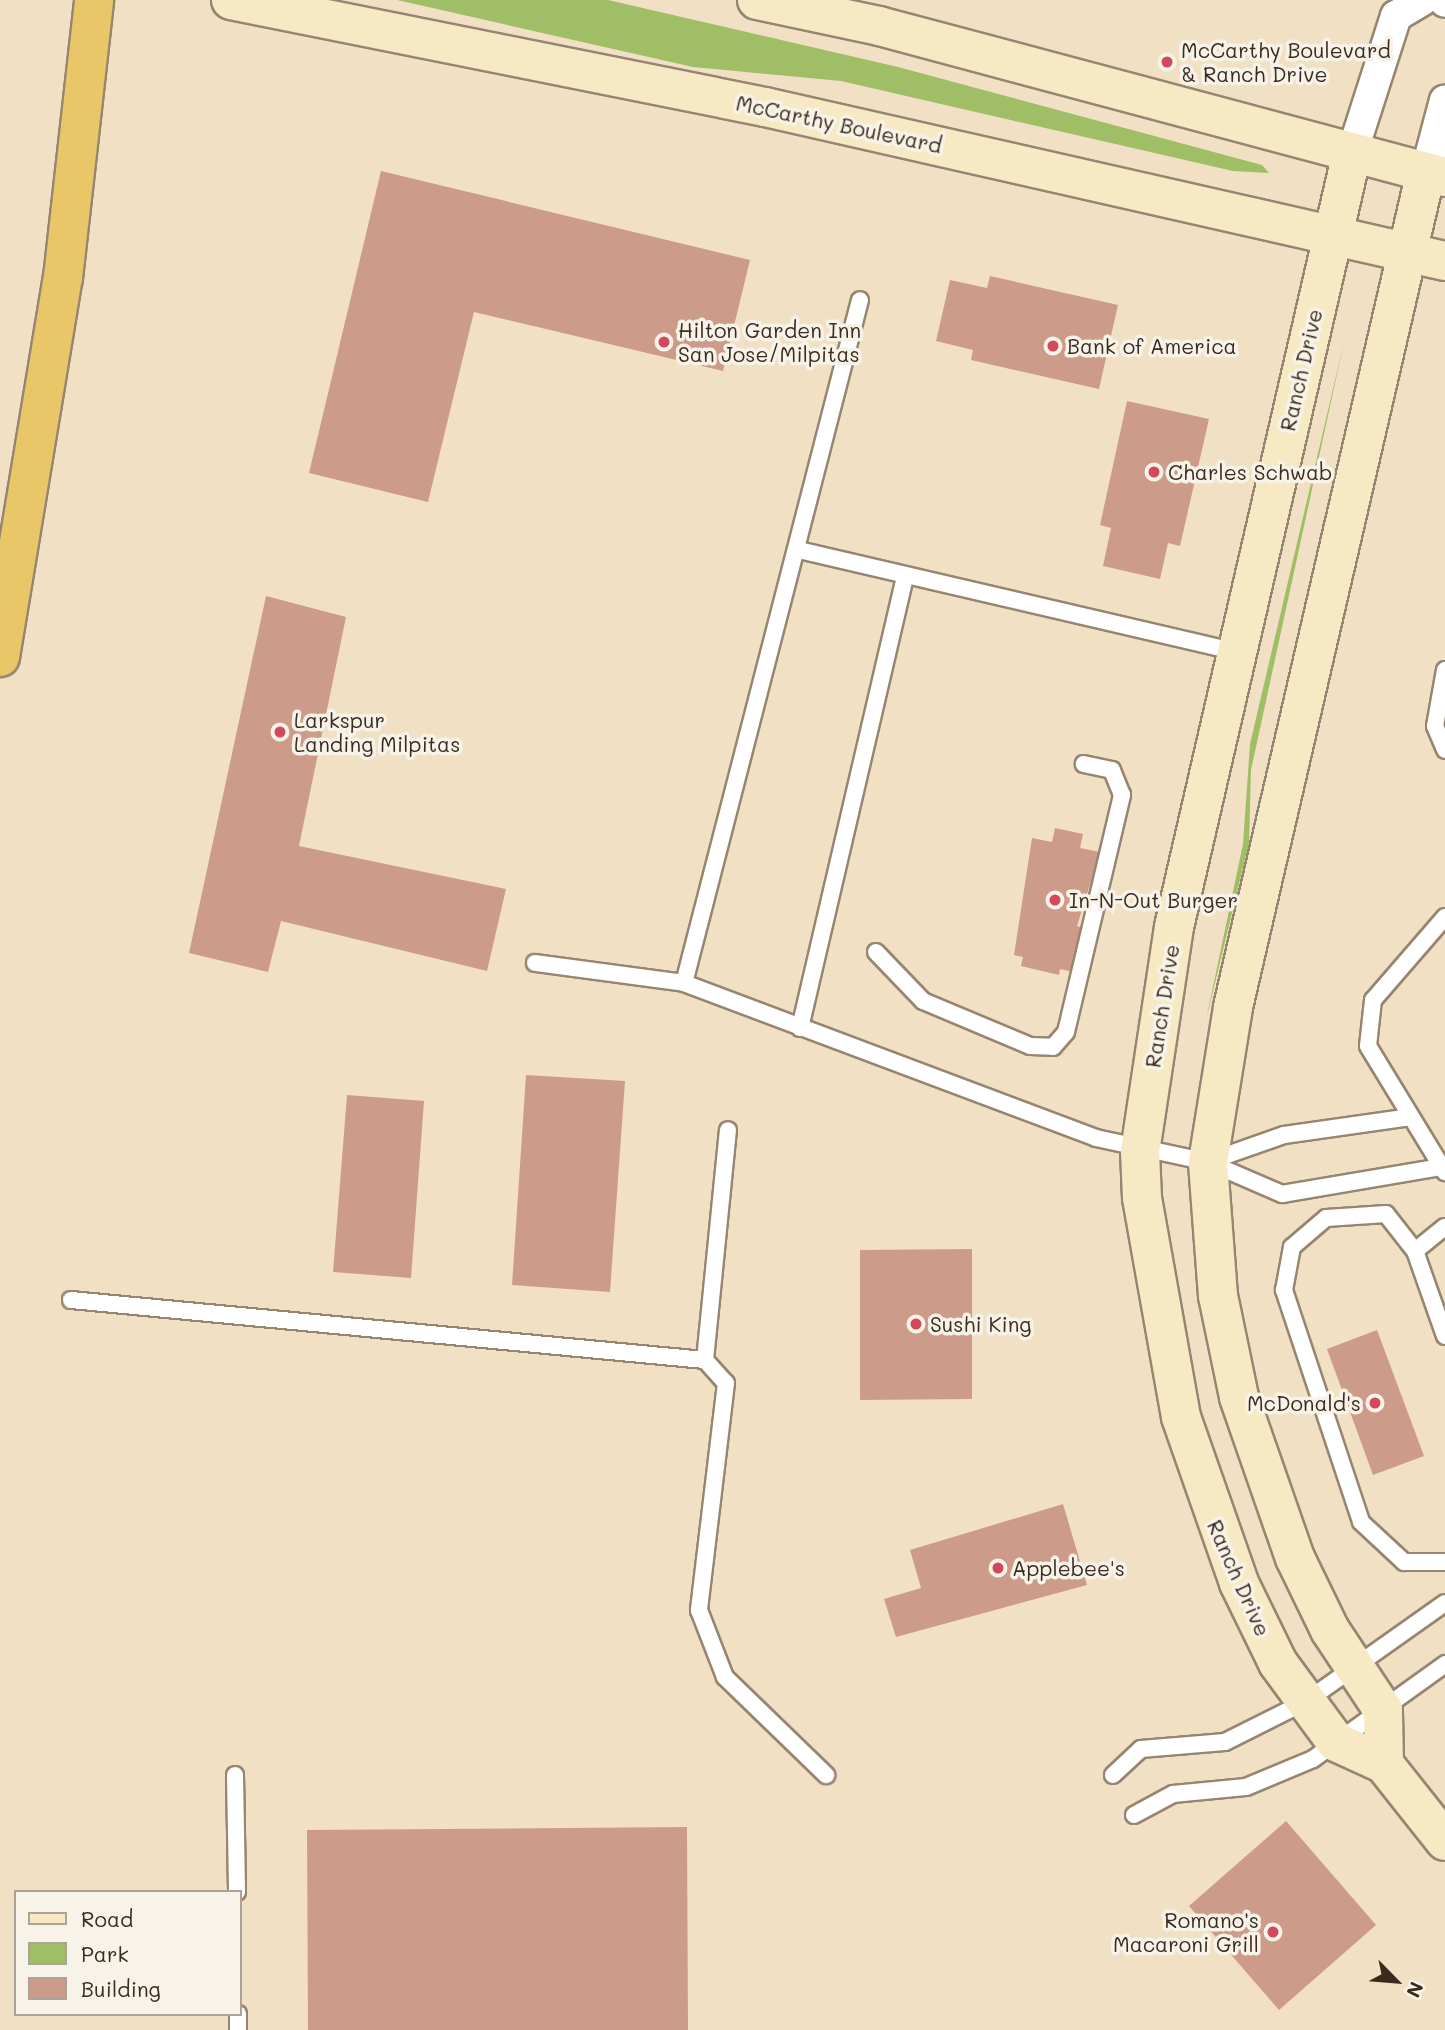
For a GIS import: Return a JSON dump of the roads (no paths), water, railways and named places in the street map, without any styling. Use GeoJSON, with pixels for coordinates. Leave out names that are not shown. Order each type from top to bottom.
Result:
{"type":"FeatureCollection","features":[{"type":"Feature","properties":{"kind":"highway"},"geometry":{"type":"LineString","coordinates":[[0,657],[63,278],[94,0]]}},
{"type":"Feature","properties":{"kind":"street","name":"McCarthy Boulevard"},"geometry":{"type":"LineString","coordinates":[[231,0],[765,107],[1445,261]]}},
{"type":"Feature","properties":{"kind":"street"},"geometry":{"type":"LineString","coordinates":[[757,0],[1435,174]]}},
{"type":"Feature","properties":{"kind":"street"},"geometry":{"type":"LineString","coordinates":[[1352,153],[1396,16],[1423,0]]}},
{"type":"Feature","properties":{"kind":"street"},"geometry":{"type":"LineString","coordinates":[[1384,1764],[1383,1710],[1330,1630],[1295,1558],[1239,1396],[1218,1296],[1208,1162],[1233,1007],[1408,253],[1435,174],[1445,100]]}},
{"type":"Feature","properties":{"kind":"street","name":"Ranch Drive"},"geometry":{"type":"LineString","coordinates":[[1352,153],[1174,927],[1140,1151],[1147,1239],[1181,1418],[1239,1583],[1278,1663],[1336,1742],[1384,1764],[1445,1841]]}},
{"type":"Feature","properties":{"kind":"lane"},"geometry":{"type":"LineString","coordinates":[[684,983],[799,550],[860,300]]}},
{"type":"Feature","properties":{"kind":"lane"},"geometry":{"type":"LineString","coordinates":[[799,550],[1238,652]]}},
{"type":"Feature","properties":{"kind":"lane"},"geometry":{"type":"LineString","coordinates":[[800,1028],[905,575]]}},
{"type":"Feature","properties":{"kind":"lane"},"geometry":{"type":"LineString","coordinates":[[1445,670],[1435,726],[1445,750]]}},
{"type":"Feature","properties":{"kind":"lane"},"geometry":{"type":"LineString","coordinates":[[876,952],[923,1002],[1030,1046],[1053,1047],[1066,1032],[1122,795],[1112,770],[1084,764]]}},
{"type":"Feature","properties":{"kind":"lane"},"geometry":{"type":"LineString","coordinates":[[535,963],[684,983],[800,1028],[1140,1151],[1208,1162],[1282,1194],[1444,1169],[1368,1046],[1373,1000],[1445,917]]}},
{"type":"Feature","properties":{"kind":"lane"},"geometry":{"type":"LineString","coordinates":[[1208,1162],[1284,1135],[1411,1116]]}},
{"type":"Feature","properties":{"kind":"lane"},"geometry":{"type":"LineString","coordinates":[[705,1360],[727,1130]]}},
{"type":"Feature","properties":{"kind":"lane"},"geometry":{"type":"LineString","coordinates":[[1445,1336],[1415,1251],[1401,1224],[1386,1214],[1325,1218],[1292,1247],[1284,1290],[1361,1522],[1404,1562],[1445,1562]]}},
{"type":"Feature","properties":{"kind":"lane"},"geometry":{"type":"LineString","coordinates":[[1415,1251],[1445,1227]]}},
{"type":"Feature","properties":{"kind":"lane"},"geometry":{"type":"LineString","coordinates":[[71,1300],[705,1360],[726,1383],[699,1610],[726,1677],[826,1775]]}},
{"type":"Feature","properties":{"kind":"lane"},"geometry":{"type":"LineString","coordinates":[[1113,1775],[1141,1749],[1225,1742],[1305,1702],[1354,1663],[1445,1603]]}},
{"type":"Feature","properties":{"kind":"lane"},"geometry":{"type":"LineString","coordinates":[[1134,1815],[1173,1794],[1246,1787],[1336,1742],[1445,1664]]}},
{"type":"Feature","properties":{"kind":"lane"},"geometry":{"type":"LineString","coordinates":[[235,1776],[237,1890]]}},
{"type":"Feature","properties":{"kind":"place","name":"McCarthy Boulevard & Ranch Drive"},"geometry":{"type":"Point","coordinates":[1167,62]}},
{"type":"Feature","properties":{"kind":"place","name":"Hilton Garden Inn San Jose/Milpitas"},"geometry":{"type":"Point","coordinates":[664,342]}},
{"type":"Feature","properties":{"kind":"place","name":"Bank of America"},"geometry":{"type":"Point","coordinates":[1053,346]}},
{"type":"Feature","properties":{"kind":"place","name":"Charles Schwab"},"geometry":{"type":"Point","coordinates":[1154,472]}},
{"type":"Feature","properties":{"kind":"place","name":"Larkspur Landing Milpitas"},"geometry":{"type":"Point","coordinates":[280,732]}},
{"type":"Feature","properties":{"kind":"place","name":"In-N-Out Burger"},"geometry":{"type":"Point","coordinates":[1055,900]}},
{"type":"Feature","properties":{"kind":"place","name":"Sushi King"},"geometry":{"type":"Point","coordinates":[916,1324]}},
{"type":"Feature","properties":{"kind":"place","name":"McDonald's"},"geometry":{"type":"Point","coordinates":[1375,1403]}},
{"type":"Feature","properties":{"kind":"place","name":"Applebee's"},"geometry":{"type":"Point","coordinates":[998,1568]}},
{"type":"Feature","properties":{"kind":"place","name":"Romano's Macaroni Grill"},"geometry":{"type":"Point","coordinates":[1273,1932]}}]}
